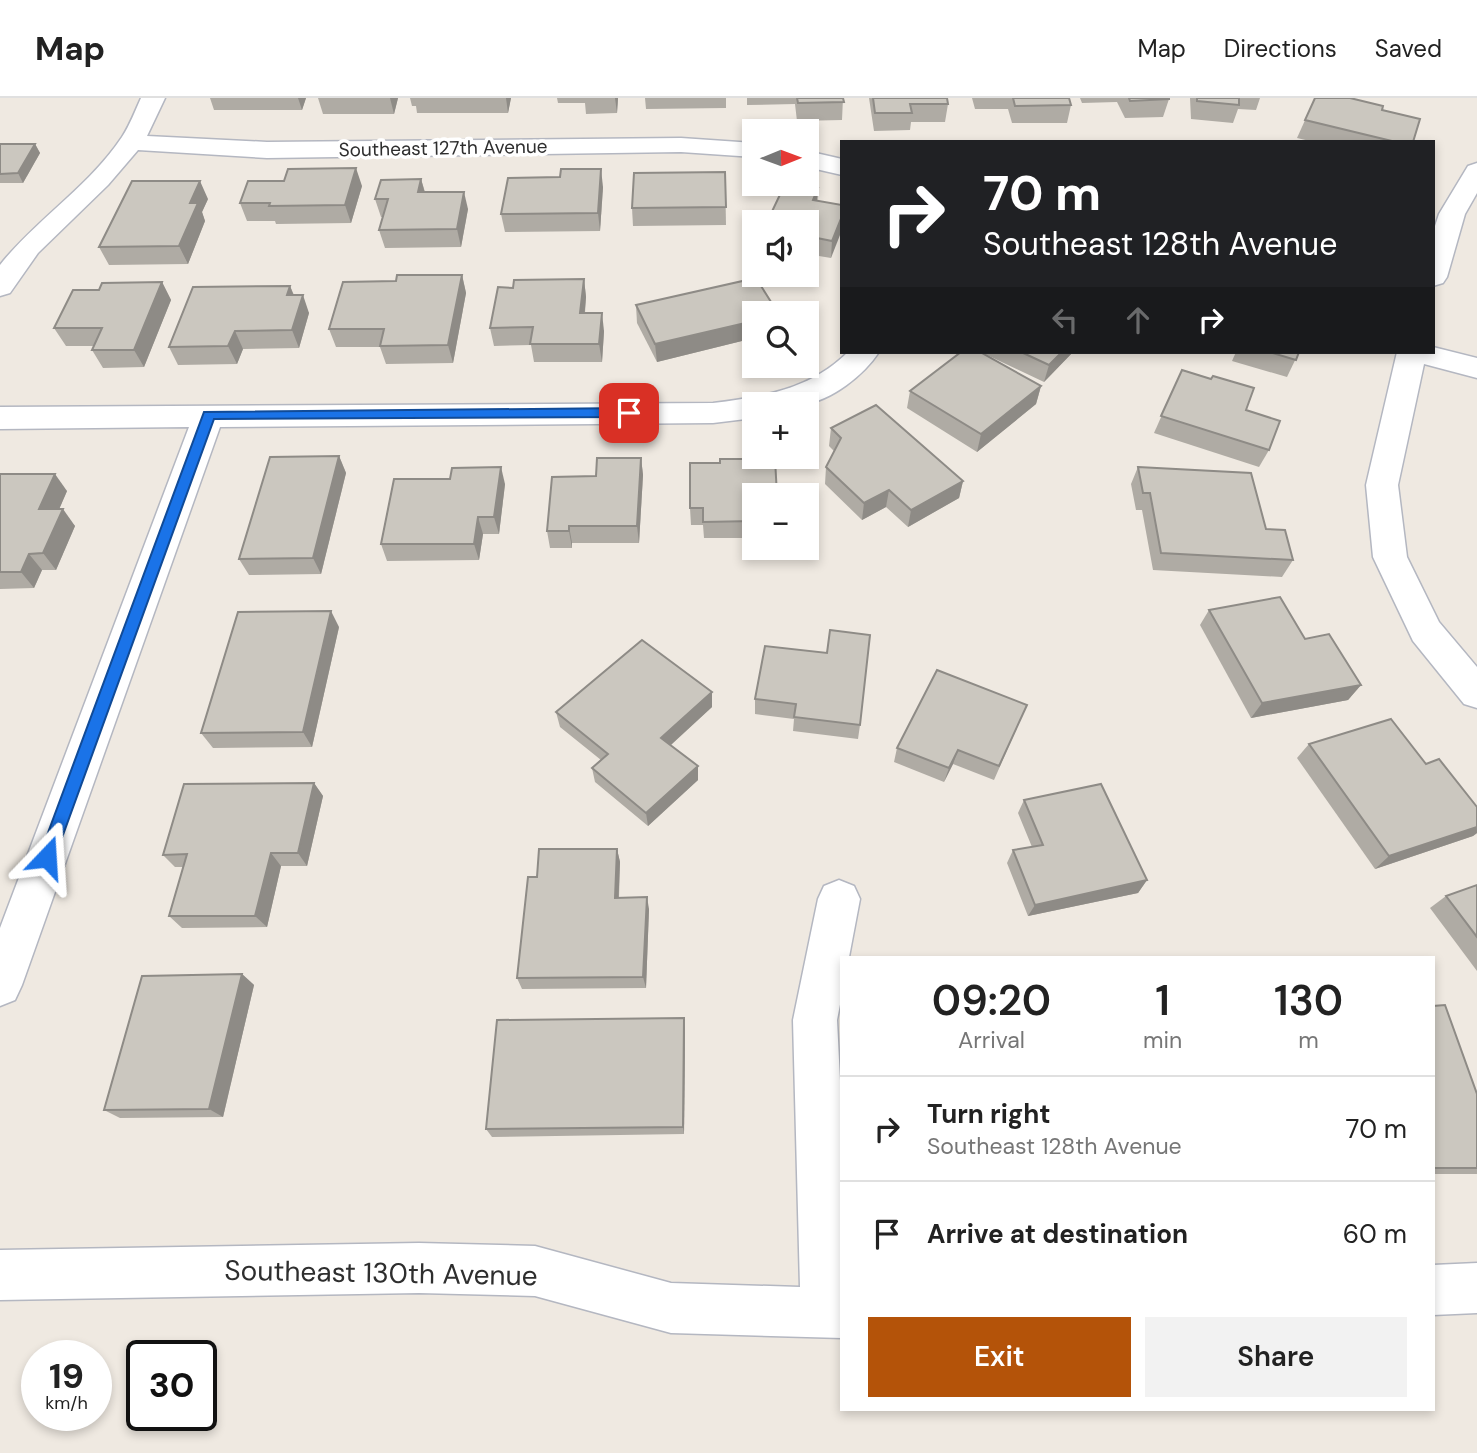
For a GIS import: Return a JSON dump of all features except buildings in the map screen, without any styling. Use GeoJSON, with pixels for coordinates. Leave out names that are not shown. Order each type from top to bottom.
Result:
{"type":"FeatureCollection","features":[{"type":"Feature","properties":{"kind":"street"},"geometry":{"type":"LineString","coordinates":[[0,287],[33,240],[100,177],[131,142],[153,98]]}},
{"type":"Feature","properties":{"kind":"street","name":"Southeast 127th Avenue"},"geometry":{"type":"LineString","coordinates":[[131,142],[267,150],[681,145],[742,149]]}},
{"type":"Feature","properties":{"kind":"street"},"geometry":{"type":"LineString","coordinates":[[819,162],[840,167]]}},
{"type":"Feature","properties":{"kind":"street"},"geometry":{"type":"LineString","coordinates":[[1435,263],[1442,212],[1477,171]]}},
{"type":"Feature","properties":{"kind":"street"},"geometry":{"type":"LineString","coordinates":[[804,392],[825,384],[856,362],[862,354]]}},
{"type":"Feature","properties":{"kind":"street"},"geometry":{"type":"LineString","coordinates":[[1413,354],[1382,485],[1390,557],[1426,631],[1477,693]]}},
{"type":"Feature","properties":{"kind":"street"},"geometry":{"type":"LineString","coordinates":[[1421,354],[1477,368]]}},
{"type":"Feature","properties":{"kind":"street"},"geometry":{"type":"LineString","coordinates":[[0,418],[699,413],[742,409]]}},
{"type":"Feature","properties":{"kind":"street"},"geometry":{"type":"LineString","coordinates":[[0,985],[209,415]]}},
{"type":"Feature","properties":{"kind":"street"},"geometry":{"type":"LineString","coordinates":[[834,1313],[816,1020],[839,900]]}},
{"type":"Feature","properties":{"kind":"street","name":"Southeast 130th Avenue"},"geometry":{"type":"LineString","coordinates":[[0,1275],[419,1268],[535,1271],[671,1308],[834,1313]]}},
{"type":"Feature","properties":{"kind":"street"},"geometry":{"type":"LineString","coordinates":[[1435,1290],[1477,1288]]}},
{"type":"Feature","properties":{"kind":"route"},"geometry":{"type":"LineString","coordinates":[[47,857],[209,415],[629,413]]}}]}
